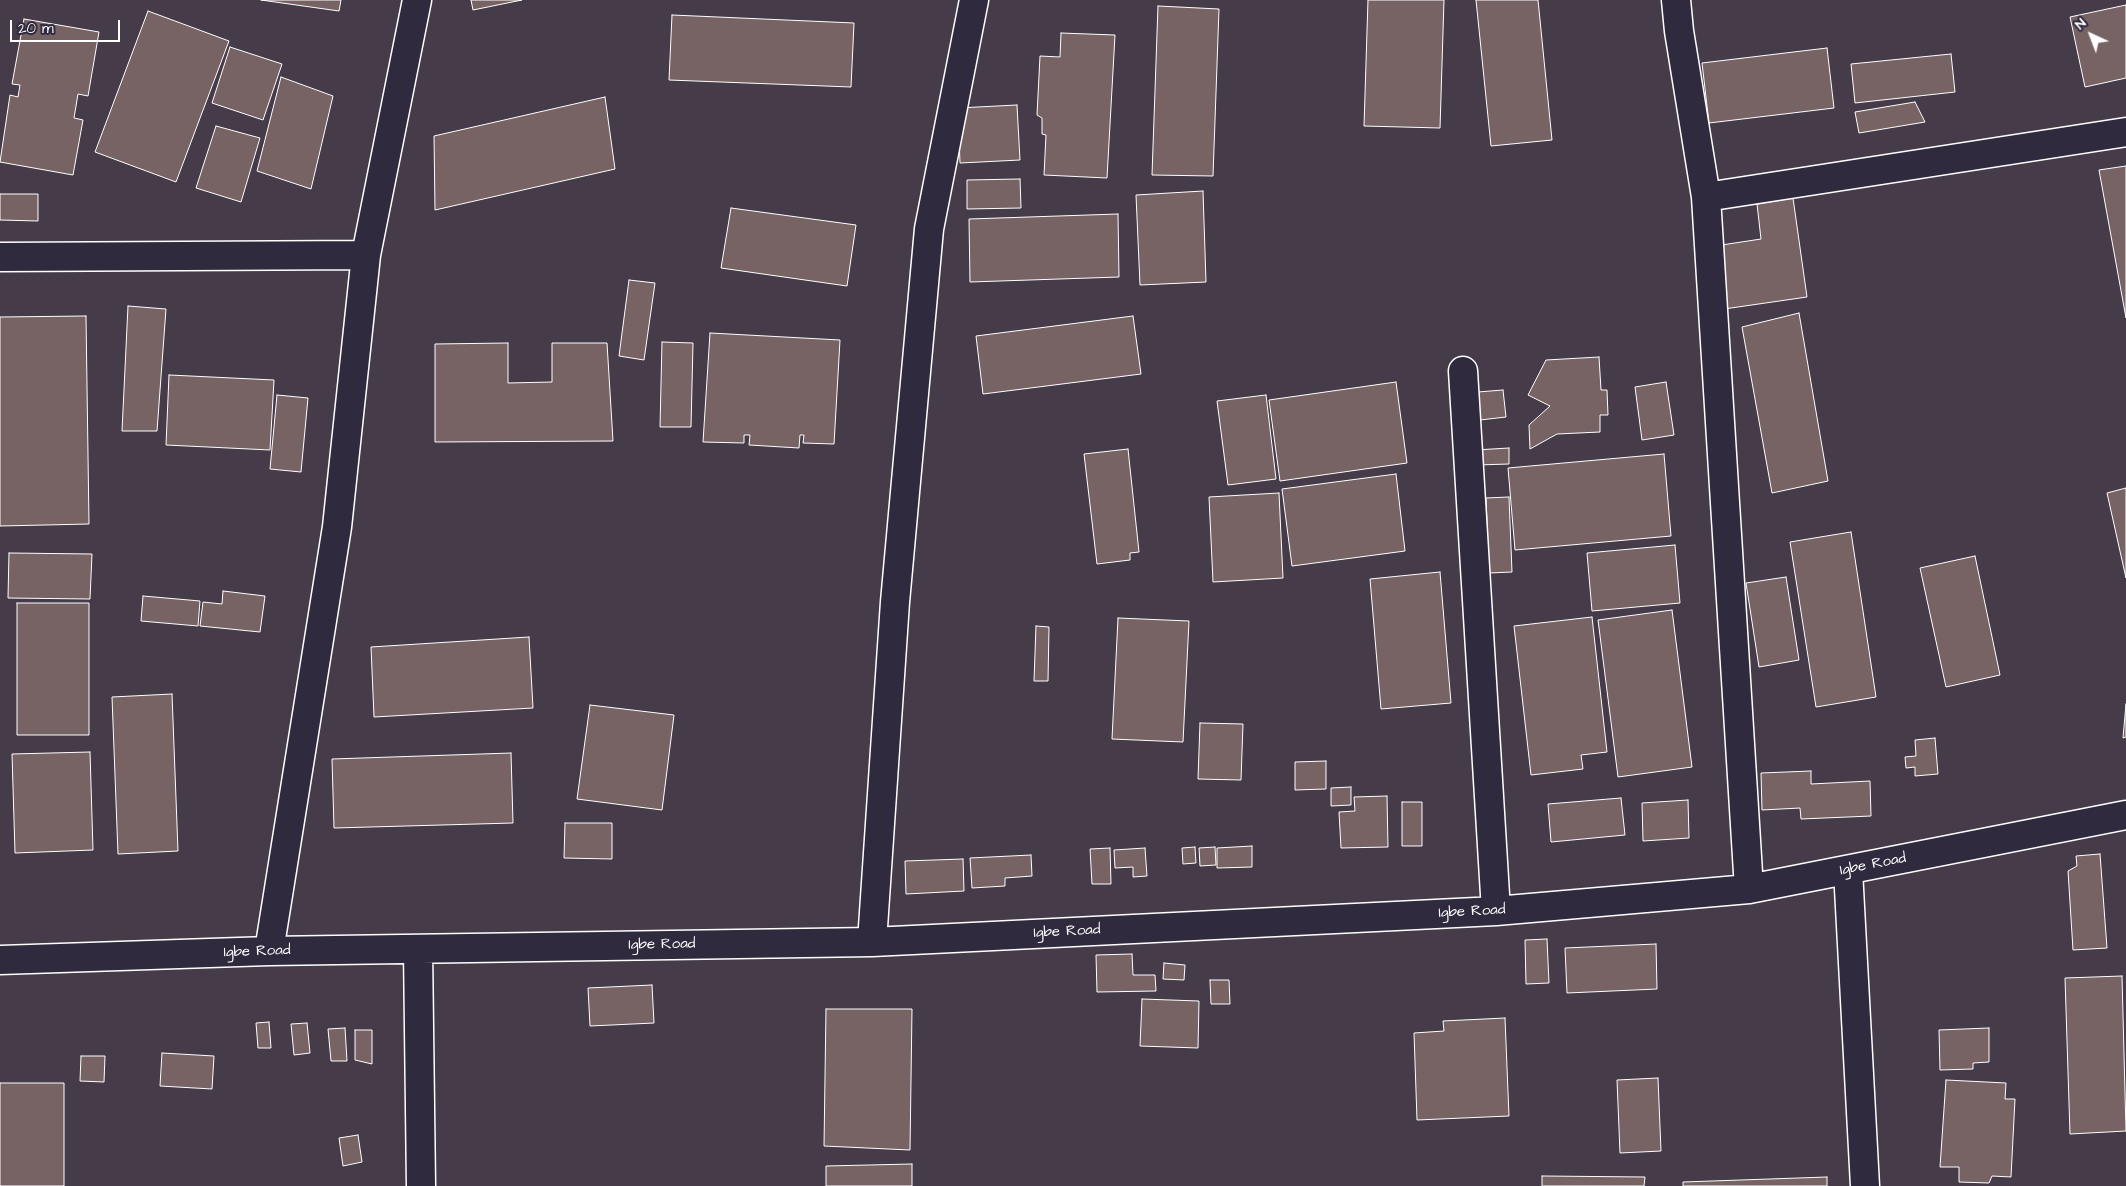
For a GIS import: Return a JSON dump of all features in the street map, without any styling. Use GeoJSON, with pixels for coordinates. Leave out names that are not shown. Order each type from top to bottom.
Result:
{"type":"FeatureCollection","features":[{"type":"Feature","properties":{"kind":"street"},"geometry":{"type":"LineString","coordinates":[[269,951],[337,526],[366,255],[417,0]]}},
{"type":"Feature","properties":{"kind":"street"},"geometry":{"type":"LineString","coordinates":[[872,942],[895,602],[929,229],[974,0]]}},
{"type":"Feature","properties":{"kind":"street"},"geometry":{"type":"LineString","coordinates":[[1676,0],[1679,31],[1706,197],[1750,889]]}},
{"type":"Feature","properties":{"kind":"street"},"geometry":{"type":"LineString","coordinates":[[1706,197],[2126,132]]}},
{"type":"Feature","properties":{"kind":"street"},"geometry":{"type":"LineString","coordinates":[[0,257],[366,255]]}},
{"type":"Feature","properties":{"kind":"street"},"geometry":{"type":"LineString","coordinates":[[1462,371],[1496,911]]}},
{"type":"Feature","properties":{"kind":"street","name":"Igbe Road"},"geometry":{"type":"LineString","coordinates":[[0,960],[269,951],[872,942],[1496,911],[1750,889],[2126,815]]}},
{"type":"Feature","properties":{"kind":"street"},"geometry":{"type":"LineString","coordinates":[[1848,870],[1865,1186]]}},
{"type":"Feature","properties":{"kind":"street"},"geometry":{"type":"LineString","coordinates":[[418,948],[421,1186]]}},
{"type":"Feature","properties":{"kind":"building"},"geometry":{"type":"Polygon","coordinates":[[[261,0],[341,0],[339,11],[261,0]]]}},
{"type":"Feature","properties":{"kind":"building"},"geometry":{"type":"Polygon","coordinates":[[[471,0],[522,0],[473,10],[471,0]]]}},
{"type":"Feature","properties":{"kind":"building"},"geometry":{"type":"Polygon","coordinates":[[[1368,0],[1444,0],[1440,128],[1364,126],[1368,0]]]}},
{"type":"Feature","properties":{"kind":"building"},"geometry":{"type":"Polygon","coordinates":[[[1476,0],[1538,0],[1552,140],[1491,146],[1476,0]]]}},
{"type":"Feature","properties":{"kind":"building"},"geometry":{"type":"Polygon","coordinates":[[[2126,5],[2126,78],[2085,87],[2070,17],[2126,5]]]}},
{"type":"Feature","properties":{"kind":"building"},"geometry":{"type":"Polygon","coordinates":[[[1158,6],[1219,9],[1213,176],[1152,175],[1158,6]]]}},
{"type":"Feature","properties":{"kind":"building"},"geometry":{"type":"Polygon","coordinates":[[[148,11],[229,41],[176,182],[95,152],[148,11]]]}},
{"type":"Feature","properties":{"kind":"building"},"geometry":{"type":"Polygon","coordinates":[[[672,15],[854,23],[851,87],[669,80],[672,15]]]}},
{"type":"Feature","properties":{"kind":"building"},"geometry":{"type":"Polygon","coordinates":[[[24,19],[99,32],[88,96],[78,94],[74,118],[83,120],[73,175],[0,162],[10,95],[18,97],[20,85],[12,84],[24,19]]]}},
{"type":"Feature","properties":{"kind":"building"},"geometry":{"type":"Polygon","coordinates":[[[1061,33],[1115,35],[1107,178],[1044,175],[1046,135],[1042,134],[1042,118],[1037,115],[1040,56],[1060,57],[1061,33]]]}},
{"type":"Feature","properties":{"kind":"building"},"geometry":{"type":"Polygon","coordinates":[[[230,47],[282,64],[263,120],[212,103],[230,47]]]}},
{"type":"Feature","properties":{"kind":"building"},"geometry":{"type":"Polygon","coordinates":[[[1827,48],[1834,108],[1709,123],[1702,63],[1827,48]]]}},
{"type":"Feature","properties":{"kind":"building"},"geometry":{"type":"Polygon","coordinates":[[[1951,54],[1955,92],[1855,103],[1851,64],[1951,54]]]}},
{"type":"Feature","properties":{"kind":"building"},"geometry":{"type":"Polygon","coordinates":[[[281,77],[333,96],[311,189],[257,171],[281,77]]]}},
{"type":"Feature","properties":{"kind":"building"},"geometry":{"type":"Polygon","coordinates":[[[605,97],[615,169],[435,210],[434,136],[605,97]]]}},
{"type":"Feature","properties":{"kind":"building"},"geometry":{"type":"Polygon","coordinates":[[[1915,102],[1925,122],[1859,133],[1855,112],[1915,102]]]}},
{"type":"Feature","properties":{"kind":"building"},"geometry":{"type":"Polygon","coordinates":[[[1017,105],[1020,160],[960,163],[958,108],[1017,105]]]}},
{"type":"Feature","properties":{"kind":"building"},"geometry":{"type":"Polygon","coordinates":[[[216,126],[260,138],[241,202],[196,188],[216,126]]]}},
{"type":"Feature","properties":{"kind":"building"},"geometry":{"type":"Polygon","coordinates":[[[2126,166],[2126,318],[2099,170],[2126,166]]]}},
{"type":"Feature","properties":{"kind":"building"},"geometry":{"type":"Polygon","coordinates":[[[1020,179],[1021,208],[967,209],[967,180],[1020,179]]]}},
{"type":"Feature","properties":{"kind":"building"},"geometry":{"type":"Polygon","coordinates":[[[1203,191],[1206,282],[1140,285],[1136,195],[1203,191]]]}},
{"type":"Feature","properties":{"kind":"building"},"geometry":{"type":"Polygon","coordinates":[[[0,194],[38,194],[38,221],[0,220],[0,194]]]}},
{"type":"Feature","properties":{"kind":"building"},"geometry":{"type":"Polygon","coordinates":[[[1793,198],[1807,297],[1724,309],[1715,246],[1761,239],[1757,204],[1793,198]]]}},
{"type":"Feature","properties":{"kind":"building"},"geometry":{"type":"Polygon","coordinates":[[[731,208],[856,225],[847,286],[721,268],[731,208]]]}},
{"type":"Feature","properties":{"kind":"building"},"geometry":{"type":"Polygon","coordinates":[[[1118,214],[1119,277],[970,282],[969,219],[1118,214]]]}},
{"type":"Feature","properties":{"kind":"building"},"geometry":{"type":"Polygon","coordinates":[[[629,280],[655,283],[644,360],[619,356],[629,280]]]}},
{"type":"Feature","properties":{"kind":"building"},"geometry":{"type":"Polygon","coordinates":[[[128,306],[166,309],[157,431],[122,431],[128,306]]]}},
{"type":"Feature","properties":{"kind":"building"},"geometry":{"type":"Polygon","coordinates":[[[1799,313],[1828,481],[1772,493],[1742,327],[1799,313]]]}},
{"type":"Feature","properties":{"kind":"building"},"geometry":{"type":"Polygon","coordinates":[[[86,316],[89,524],[0,526],[0,317],[86,316]]]}},
{"type":"Feature","properties":{"kind":"building"},"geometry":{"type":"Polygon","coordinates":[[[1133,316],[1141,374],[983,394],[976,336],[1133,316]]]}},
{"type":"Feature","properties":{"kind":"building"},"geometry":{"type":"Polygon","coordinates":[[[710,333],[840,340],[834,444],[803,443],[804,435],[800,435],[799,448],[749,445],[750,435],[744,435],[744,443],[703,442],[710,333]]]}},
{"type":"Feature","properties":{"kind":"building"},"geometry":{"type":"Polygon","coordinates":[[[662,342],[693,343],[691,427],[660,427],[662,342]]]}},
{"type":"Feature","properties":{"kind":"building"},"geometry":{"type":"Polygon","coordinates":[[[508,343],[508,383],[552,382],[552,343],[607,343],[613,441],[435,442],[435,344],[508,343]]]}},
{"type":"Feature","properties":{"kind":"building"},"geometry":{"type":"Polygon","coordinates":[[[1599,357],[1601,390],[1607,390],[1608,415],[1600,415],[1600,432],[1557,434],[1530,449],[1529,425],[1550,406],[1528,395],[1546,360],[1599,357]]]}},
{"type":"Feature","properties":{"kind":"building"},"geometry":{"type":"Polygon","coordinates":[[[169,375],[274,380],[270,450],[166,445],[169,375]]]}},
{"type":"Feature","properties":{"kind":"building"},"geometry":{"type":"Polygon","coordinates":[[[1396,382],[1407,463],[1280,481],[1269,400],[1396,382]]]}},
{"type":"Feature","properties":{"kind":"building"},"geometry":{"type":"Polygon","coordinates":[[[1666,382],[1674,435],[1642,440],[1635,387],[1666,382]]]}},
{"type":"Feature","properties":{"kind":"building"},"geometry":{"type":"Polygon","coordinates":[[[1503,390],[1506,417],[1480,420],[1478,392],[1503,390]]]}},
{"type":"Feature","properties":{"kind":"building"},"geometry":{"type":"Polygon","coordinates":[[[277,395],[308,398],[301,472],[270,469],[277,395]]]}},
{"type":"Feature","properties":{"kind":"building"},"geometry":{"type":"Polygon","coordinates":[[[1266,395],[1276,479],[1228,485],[1217,401],[1266,395]]]}},
{"type":"Feature","properties":{"kind":"building"},"geometry":{"type":"Polygon","coordinates":[[[1509,448],[1509,464],[1476,465],[1475,450],[1509,448]]]}},
{"type":"Feature","properties":{"kind":"building"},"geometry":{"type":"Polygon","coordinates":[[[1128,449],[1139,552],[1130,553],[1130,560],[1097,564],[1084,454],[1128,449]]]}},
{"type":"Feature","properties":{"kind":"building"},"geometry":{"type":"Polygon","coordinates":[[[1664,454],[1671,536],[1515,550],[1508,468],[1664,454]]]}},
{"type":"Feature","properties":{"kind":"building"},"geometry":{"type":"Polygon","coordinates":[[[1396,474],[1405,551],[1292,566],[1282,489],[1396,474]]]}},
{"type":"Feature","properties":{"kind":"building"},"geometry":{"type":"Polygon","coordinates":[[[2126,488],[2126,578],[2107,493],[2126,488]]]}},
{"type":"Feature","properties":{"kind":"building"},"geometry":{"type":"Polygon","coordinates":[[[1279,493],[1283,578],[1213,582],[1209,497],[1279,493]]]}},
{"type":"Feature","properties":{"kind":"building"},"geometry":{"type":"Polygon","coordinates":[[[1509,497],[1512,572],[1489,573],[1486,498],[1509,497]]]}},
{"type":"Feature","properties":{"kind":"building"},"geometry":{"type":"Polygon","coordinates":[[[1851,532],[1876,697],[1816,707],[1790,542],[1851,532]]]}},
{"type":"Feature","properties":{"kind":"building"},"geometry":{"type":"Polygon","coordinates":[[[1675,545],[1680,603],[1592,611],[1587,553],[1675,545]]]}},
{"type":"Feature","properties":{"kind":"building"},"geometry":{"type":"Polygon","coordinates":[[[9,553],[92,554],[90,599],[8,598],[9,553]]]}},
{"type":"Feature","properties":{"kind":"building"},"geometry":{"type":"Polygon","coordinates":[[[1975,556],[2000,675],[1946,687],[1920,568],[1975,556]]]}},
{"type":"Feature","properties":{"kind":"building"},"geometry":{"type":"Polygon","coordinates":[[[1440,572],[1451,703],[1381,709],[1370,579],[1440,572]]]}},
{"type":"Feature","properties":{"kind":"building"},"geometry":{"type":"Polygon","coordinates":[[[1786,577],[1799,660],[1759,667],[1746,583],[1786,577]]]}},
{"type":"Feature","properties":{"kind":"building"},"geometry":{"type":"Polygon","coordinates":[[[223,591],[265,596],[260,632],[200,626],[203,602],[222,604],[223,591]]]}},
{"type":"Feature","properties":{"kind":"building"},"geometry":{"type":"Polygon","coordinates":[[[143,596],[200,601],[198,626],[141,621],[143,596]]]}},
{"type":"Feature","properties":{"kind":"building"},"geometry":{"type":"Polygon","coordinates":[[[17,603],[89,603],[89,735],[17,735],[17,603]]]}},
{"type":"Feature","properties":{"kind":"building"},"geometry":{"type":"Polygon","coordinates":[[[1672,610],[1692,767],[1618,777],[1598,620],[1672,610]]]}},
{"type":"Feature","properties":{"kind":"building"},"geometry":{"type":"Polygon","coordinates":[[[1592,617],[1607,752],[1581,755],[1583,769],[1531,775],[1514,626],[1592,617]]]}},
{"type":"Feature","properties":{"kind":"building"},"geometry":{"type":"Polygon","coordinates":[[[1118,618],[1189,621],[1183,742],[1112,739],[1118,618]]]}},
{"type":"Feature","properties":{"kind":"building"},"geometry":{"type":"Polygon","coordinates":[[[1036,626],[1049,627],[1048,681],[1034,681],[1036,626]]]}},
{"type":"Feature","properties":{"kind":"building"},"geometry":{"type":"Polygon","coordinates":[[[529,637],[533,708],[374,717],[371,647],[529,637]]]}},
{"type":"Feature","properties":{"kind":"building"},"geometry":{"type":"Polygon","coordinates":[[[172,694],[178,851],[118,854],[112,697],[172,694]]]}},
{"type":"Feature","properties":{"kind":"building"},"geometry":{"type":"Polygon","coordinates":[[[2126,704],[2126,737],[2123,738],[2126,704]]]}},
{"type":"Feature","properties":{"kind":"building"},"geometry":{"type":"Polygon","coordinates":[[[590,705],[674,715],[662,810],[577,799],[590,705]]]}},
{"type":"Feature","properties":{"kind":"building"},"geometry":{"type":"Polygon","coordinates":[[[1200,723],[1243,724],[1241,780],[1198,779],[1200,723]]]}},
{"type":"Feature","properties":{"kind":"building"},"geometry":{"type":"Polygon","coordinates":[[[1935,738],[1938,774],[1915,776],[1915,767],[1906,768],[1905,757],[1916,756],[1915,740],[1935,738]]]}},
{"type":"Feature","properties":{"kind":"building"},"geometry":{"type":"Polygon","coordinates":[[[90,752],[93,850],[15,853],[12,754],[90,752]]]}},
{"type":"Feature","properties":{"kind":"building"},"geometry":{"type":"Polygon","coordinates":[[[511,753],[513,823],[334,828],[332,759],[511,753]]]}},
{"type":"Feature","properties":{"kind":"building"},"geometry":{"type":"Polygon","coordinates":[[[1326,761],[1326,789],[1295,790],[1295,762],[1326,761]]]}},
{"type":"Feature","properties":{"kind":"building"},"geometry":{"type":"Polygon","coordinates":[[[1811,771],[1811,784],[1870,781],[1871,816],[1801,819],[1800,808],[1762,810],[1761,773],[1811,771]]]}},
{"type":"Feature","properties":{"kind":"building"},"geometry":{"type":"Polygon","coordinates":[[[1351,787],[1351,805],[1331,806],[1331,788],[1351,787]]]}},
{"type":"Feature","properties":{"kind":"building"},"geometry":{"type":"Polygon","coordinates":[[[1387,796],[1388,847],[1341,848],[1339,812],[1355,811],[1354,797],[1387,796]]]}},
{"type":"Feature","properties":{"kind":"building"},"geometry":{"type":"Polygon","coordinates":[[[1621,798],[1625,835],[1551,842],[1548,804],[1621,798]]]}},
{"type":"Feature","properties":{"kind":"building"},"geometry":{"type":"Polygon","coordinates":[[[1688,800],[1689,838],[1643,841],[1642,803],[1688,800]]]}},
{"type":"Feature","properties":{"kind":"building"},"geometry":{"type":"Polygon","coordinates":[[[1402,802],[1422,802],[1422,846],[1402,846],[1402,802]]]}},
{"type":"Feature","properties":{"kind":"building"},"geometry":{"type":"Polygon","coordinates":[[[565,823],[612,823],[612,859],[564,858],[565,823]]]}},
{"type":"Feature","properties":{"kind":"building"},"geometry":{"type":"Polygon","coordinates":[[[1252,846],[1252,867],[1217,868],[1217,848],[1252,846]]]}},
{"type":"Feature","properties":{"kind":"building"},"geometry":{"type":"Polygon","coordinates":[[[1195,847],[1196,863],[1183,864],[1182,848],[1195,847]]]}},
{"type":"Feature","properties":{"kind":"building"},"geometry":{"type":"Polygon","coordinates":[[[1215,847],[1216,865],[1200,866],[1199,848],[1215,847]]]}},
{"type":"Feature","properties":{"kind":"building"},"geometry":{"type":"Polygon","coordinates":[[[1110,848],[1111,884],[1092,884],[1090,849],[1110,848]]]}},
{"type":"Feature","properties":{"kind":"building"},"geometry":{"type":"Polygon","coordinates":[[[1145,848],[1147,876],[1133,877],[1133,867],[1115,868],[1114,850],[1145,848]]]}},
{"type":"Feature","properties":{"kind":"building"},"geometry":{"type":"Polygon","coordinates":[[[2100,854],[2107,948],[2073,950],[2068,871],[2077,866],[2076,856],[2100,854]]]}},
{"type":"Feature","properties":{"kind":"building"},"geometry":{"type":"Polygon","coordinates":[[[1031,855],[1032,876],[1005,878],[1005,886],[972,888],[970,858],[1031,855]]]}},
{"type":"Feature","properties":{"kind":"building"},"geometry":{"type":"Polygon","coordinates":[[[963,859],[964,891],[906,894],[905,861],[963,859]]]}},
{"type":"Feature","properties":{"kind":"building"},"geometry":{"type":"Polygon","coordinates":[[[1547,939],[1549,983],[1526,984],[1525,940],[1547,939]]]}},
{"type":"Feature","properties":{"kind":"building"},"geometry":{"type":"Polygon","coordinates":[[[1656,944],[1657,989],[1567,993],[1565,948],[1656,944]]]}},
{"type":"Feature","properties":{"kind":"building"},"geometry":{"type":"Polygon","coordinates":[[[1132,954],[1133,975],[1155,975],[1156,991],[1097,992],[1096,955],[1132,954]]]}},
{"type":"Feature","properties":{"kind":"building"},"geometry":{"type":"Polygon","coordinates":[[[1164,963],[1185,965],[1184,980],[1163,979],[1164,963]]]}},
{"type":"Feature","properties":{"kind":"building"},"geometry":{"type":"Polygon","coordinates":[[[2122,976],[2126,1131],[2070,1134],[2065,978],[2122,976]]]}},
{"type":"Feature","properties":{"kind":"building"},"geometry":{"type":"Polygon","coordinates":[[[1210,980],[1229,980],[1230,1004],[1211,1004],[1210,980]]]}},
{"type":"Feature","properties":{"kind":"building"},"geometry":{"type":"Polygon","coordinates":[[[652,985],[654,1023],[590,1026],[588,988],[652,985]]]}},
{"type":"Feature","properties":{"kind":"building"},"geometry":{"type":"Polygon","coordinates":[[[1142,999],[1199,1001],[1198,1048],[1140,1046],[1142,999]]]}},
{"type":"Feature","properties":{"kind":"building"},"geometry":{"type":"Polygon","coordinates":[[[826,1009],[912,1009],[910,1150],[824,1146],[826,1009]]]}},
{"type":"Feature","properties":{"kind":"building"},"geometry":{"type":"Polygon","coordinates":[[[1505,1018],[1509,1116],[1417,1120],[1414,1033],[1444,1031],[1443,1021],[1505,1018]]]}},
{"type":"Feature","properties":{"kind":"building"},"geometry":{"type":"Polygon","coordinates":[[[269,1022],[271,1048],[258,1048],[256,1023],[269,1022]]]}},
{"type":"Feature","properties":{"kind":"building"},"geometry":{"type":"Polygon","coordinates":[[[307,1023],[310,1053],[294,1055],[291,1024],[307,1023]]]}},
{"type":"Feature","properties":{"kind":"building"},"geometry":{"type":"Polygon","coordinates":[[[345,1028],[347,1061],[331,1061],[328,1029],[345,1028]]]}},
{"type":"Feature","properties":{"kind":"building"},"geometry":{"type":"Polygon","coordinates":[[[1989,1028],[1989,1062],[1973,1063],[1973,1069],[1940,1070],[1939,1030],[1989,1028]]]}},
{"type":"Feature","properties":{"kind":"building"},"geometry":{"type":"Polygon","coordinates":[[[355,1030],[372,1030],[372,1064],[355,1060],[355,1030]]]}},
{"type":"Feature","properties":{"kind":"building"},"geometry":{"type":"Polygon","coordinates":[[[162,1053],[214,1056],[212,1089],[160,1086],[162,1053]]]}},
{"type":"Feature","properties":{"kind":"building"},"geometry":{"type":"Polygon","coordinates":[[[81,1056],[105,1056],[104,1082],[80,1081],[81,1056]]]}},
{"type":"Feature","properties":{"kind":"building"},"geometry":{"type":"Polygon","coordinates":[[[1658,1078],[1661,1151],[1620,1153],[1617,1080],[1658,1078]]]}},
{"type":"Feature","properties":{"kind":"building"},"geometry":{"type":"Polygon","coordinates":[[[1946,1080],[2006,1083],[2005,1099],[2015,1099],[2011,1177],[1992,1176],[1989,1183],[1959,1182],[1959,1167],[1940,1167],[1946,1080]]]}},
{"type":"Feature","properties":{"kind":"building"},"geometry":{"type":"Polygon","coordinates":[[[0,1083],[64,1083],[64,1186],[0,1186],[0,1083]]]}},
{"type":"Feature","properties":{"kind":"building"},"geometry":{"type":"Polygon","coordinates":[[[358,1135],[362,1162],[343,1166],[339,1138],[358,1135]]]}},
{"type":"Feature","properties":{"kind":"building"},"geometry":{"type":"Polygon","coordinates":[[[912,1164],[912,1186],[826,1186],[826,1166],[912,1164]]]}},
{"type":"Feature","properties":{"kind":"building"},"geometry":{"type":"Polygon","coordinates":[[[1542,1176],[1645,1177],[1644,1186],[1542,1186],[1542,1176]]]}},
{"type":"Feature","properties":{"kind":"building"},"geometry":{"type":"Polygon","coordinates":[[[1827,1177],[1827,1186],[1683,1186],[1683,1182],[1827,1177]]]}}]}
